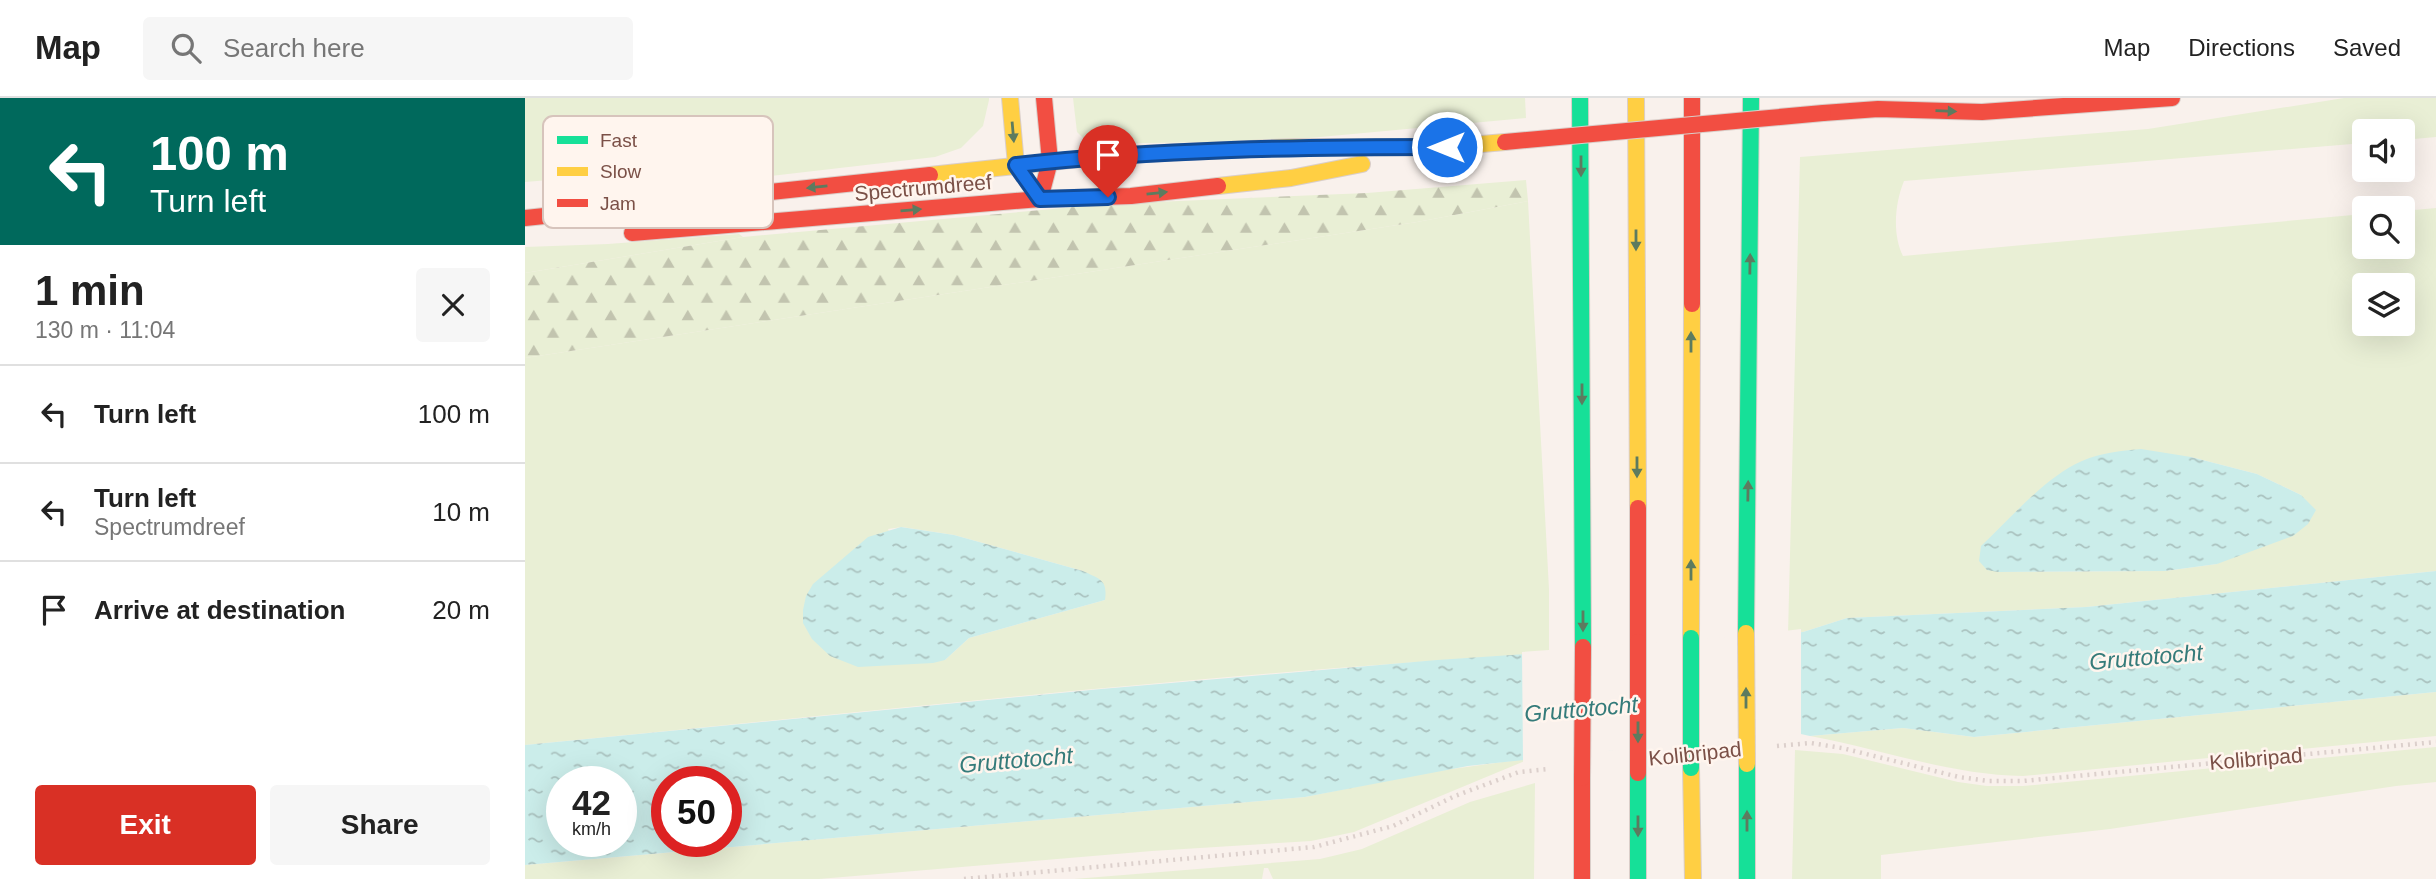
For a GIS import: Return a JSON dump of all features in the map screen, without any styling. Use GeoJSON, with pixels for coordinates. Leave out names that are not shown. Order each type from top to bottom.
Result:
{"type":"FeatureCollection","features":[{"type":"Feature","properties":{"kind":"main road"},"geometry":{"type":"LineString","coordinates":[[1010,98],[1016,165],[1040,199]]}},
{"type":"Feature","properties":{"kind":"main road"},"geometry":{"type":"LineString","coordinates":[[1040,199],[1049,161],[1044,98]]}},
{"type":"Feature","properties":{"kind":"main road"},"geometry":{"type":"LineString","coordinates":[[1580,98],[1582,879]]}},
{"type":"Feature","properties":{"kind":"main road"},"geometry":{"type":"LineString","coordinates":[[1636,98],[1639,879]]}},
{"type":"Feature","properties":{"kind":"main road"},"geometry":{"type":"LineString","coordinates":[[1692,98],[1693,879]]}},
{"type":"Feature","properties":{"kind":"main road"},"geometry":{"type":"LineString","coordinates":[[1747,879],[1746,633],[1751,98]]}},
{"type":"Feature","properties":{"kind":"main road","name":"Spectrumdreef"},"geometry":{"type":"LineString","coordinates":[[1878,109],[1925,98]]}},
{"type":"Feature","properties":{"kind":"main road","name":"Spectrumdreef"},"geometry":{"type":"LineString","coordinates":[[773,191],[1117,155],[1295,147],[1447,147],[1878,109],[1982,112],[2172,98]]}},
{"type":"Feature","properties":{"kind":"main road","name":"Spectrumdreef"},"geometry":{"type":"LineString","coordinates":[[773,221],[1040,199],[1131,196],[1291,178],[1447,147]]}},
{"type":"Feature","properties":{"kind":"main road","name":"Spectrumdreef"},"geometry":{"type":"LineString","coordinates":[[525,218],[543,216]]}},
{"type":"Feature","properties":{"kind":"main road","name":"Spectrumdreef"},"geometry":{"type":"LineString","coordinates":[[623,234],[694,228]]}},
{"type":"Feature","properties":{"kind":"path","name":"Kolibripad"},"geometry":{"type":"LineString","coordinates":[[1770,747],[1811,743],[1959,777],[1989,781],[2023,781],[2436,742]]}},
{"type":"Feature","properties":{"kind":"path"},"geometry":{"type":"LineString","coordinates":[[964,879],[1314,847],[1393,826],[1455,796],[1519,772],[1561,768]]}},
{"type":"Feature","properties":{"kind":"green space"},"geometry":{"type":"Polygon","coordinates":[[[525,98],[989,98],[983,126],[961,148],[935,157],[773,176],[773,116],[543,116],[543,181],[525,182],[525,98]]]}},
{"type":"Feature","properties":{"kind":"green space"},"geometry":{"type":"Polygon","coordinates":[[[1073,98],[1525,98],[1526,118],[1277,141],[1089,144],[1077,132],[1073,98]]]}},
{"type":"Feature","properties":{"kind":"green space"},"geometry":{"type":"Polygon","coordinates":[[[2344,98],[2436,98],[2436,137],[2415,139],[2415,119],[2352,119],[2352,144],[1904,181],[1896,218],[1897,238],[1903,256],[2352,215],[2352,259],[2415,259],[2415,210],[2436,208],[2436,571],[2086,607],[1847,618],[1788,634],[1800,157],[2148,129],[2344,98]],[[2191,457],[1998,572],[2165,571],[2217,564],[2301,495],[2257,474],[2191,457]]]}},
{"type":"Feature","properties":{"kind":"green space"},"geometry":{"type":"Polygon","coordinates":[[[1526,180],[1528,201],[1417,222],[525,358],[525,273],[743,237],[1108,204],[1367,193],[1526,180]]]}},
{"type":"Feature","properties":{"kind":"green space"},"geometry":{"type":"Polygon","coordinates":[[[1528,201],[1549,589],[1549,653],[1165,683],[525,745],[525,358],[1417,222],[1528,201]],[[902,527],[888,529],[945,660],[969,638],[1105,600],[1083,571],[954,535],[902,527]]]}},
{"type":"Feature","properties":{"kind":"green space"},"geometry":{"type":"Polygon","coordinates":[[[739,234],[743,237],[525,273],[525,247],[739,234]]]}},
{"type":"Feature","properties":{"kind":"green space"},"geometry":{"type":"Polygon","coordinates":[[[2436,692],[2436,736],[2023,776],[1996,775],[1942,766],[1810,736],[1903,728],[1974,737],[2436,692]]]}},
{"type":"Feature","properties":{"kind":"green space"},"geometry":{"type":"Polygon","coordinates":[[[2436,747],[2436,782],[2110,829],[1881,855],[1881,879],[1792,879],[1795,750],[1843,754],[1958,782],[1987,786],[2023,786],[2436,747]]]}},
{"type":"Feature","properties":{"kind":"green space"},"geometry":{"type":"Polygon","coordinates":[[[1532,758],[1354,832],[1311,841],[1152,851],[819,879],[525,879],[525,865],[651,854],[651,857],[742,857],[742,846],[1305,797],[1430,772],[1532,758]]]}},
{"type":"Feature","properties":{"kind":"green space"},"geometry":{"type":"Polygon","coordinates":[[[1535,783],[1534,879],[1273,879],[1268,868],[1264,868],[1262,879],[1074,879],[1320,859],[1362,849],[1470,802],[1535,783]]]}},
{"type":"Feature","properties":{"kind":"water"},"geometry":{"type":"Polygon","coordinates":[[[2141,449],[2191,457],[2257,474],[2301,495],[2316,510],[2308,524],[2293,536],[2217,564],[2165,571],[1998,572],[1987,570],[1979,561],[1981,546],[2029,499],[2068,468],[2089,458],[2141,449]]]}},
{"type":"Feature","properties":{"kind":"water"},"geometry":{"type":"Polygon","coordinates":[[[901,527],[954,535],[1083,571],[1104,584],[1105,600],[969,638],[945,660],[933,663],[858,667],[830,656],[812,639],[803,623],[806,596],[813,584],[868,537],[901,527]]]}},
{"type":"Feature","properties":{"kind":"water","name":"Gruttotocht"},"geometry":{"type":"Polygon","coordinates":[[[2436,571],[2436,692],[1974,737],[1903,728],[1810,736],[1787,731],[1468,766],[1305,797],[742,846],[742,766],[651,766],[651,854],[637,855],[637,766],[546,766],[546,857],[617,857],[525,865],[525,745],[1101,689],[1437,660],[1733,640],[1803,632],[1847,618],[2086,607],[2436,571]]]}},
{"type":"Feature","properties":{"kind":"pier"},"geometry":{"type":"Polygon","coordinates":[[[1801,629],[1801,738],[1787,735],[1608,751],[1554,763],[1523,763],[1522,652],[1733,637],[1801,629]]]}},
{"type":"Feature","properties":{"kind":"traffic: fast"},"geometry":{"type":"LineString","coordinates":[[1580,98],[1583,647]]}},
{"type":"Feature","properties":{"kind":"traffic: fast"},"geometry":{"type":"LineString","coordinates":[[1746,633],[1751,98]]}},
{"type":"Feature","properties":{"kind":"traffic: fast"},"geometry":{"type":"LineString","coordinates":[[1691,638],[1691,768]]}},
{"type":"Feature","properties":{"kind":"traffic: fast"},"geometry":{"type":"LineString","coordinates":[[1747,764],[1747,879]]}},
{"type":"Feature","properties":{"kind":"traffic: fast"},"geometry":{"type":"LineString","coordinates":[[1638,773],[1638,879]]}},
{"type":"Feature","properties":{"kind":"traffic: slow"},"geometry":{"type":"LineString","coordinates":[[1010,98],[1016,165],[1040,199]]}},
{"type":"Feature","properties":{"kind":"traffic: slow"},"geometry":{"type":"LineString","coordinates":[[1636,98],[1638,508]]}},
{"type":"Feature","properties":{"kind":"traffic: slow"},"geometry":{"type":"LineString","coordinates":[[930,175],[1117,155],[1295,147],[1447,147],[1505,142]]}},
{"type":"Feature","properties":{"kind":"traffic: slow"},"geometry":{"type":"LineString","coordinates":[[1218,186],[1291,178],[1362,164]]}},
{"type":"Feature","properties":{"kind":"traffic: slow"},"geometry":{"type":"LineString","coordinates":[[1691,638],[1692,304]]}},
{"type":"Feature","properties":{"kind":"traffic: slow"},"geometry":{"type":"LineString","coordinates":[[1746,633],[1747,764]]}},
{"type":"Feature","properties":{"kind":"traffic: slow"},"geometry":{"type":"LineString","coordinates":[[1691,768],[1693,879]]}},
{"type":"Feature","properties":{"kind":"traffic: jam"},"geometry":{"type":"LineString","coordinates":[[1040,199],[1050,161],[1044,98]]}},
{"type":"Feature","properties":{"kind":"traffic: jam"},"geometry":{"type":"LineString","coordinates":[[1692,98],[1692,304]]}},
{"type":"Feature","properties":{"kind":"traffic: jam"},"geometry":{"type":"LineString","coordinates":[[1823,113],[1878,109],[1982,112],[2172,98]]}},
{"type":"Feature","properties":{"kind":"traffic: jam"},"geometry":{"type":"LineString","coordinates":[[1505,142],[1823,113]]}},
{"type":"Feature","properties":{"kind":"traffic: jam"},"geometry":{"type":"LineString","coordinates":[[773,192],[930,175]]}},
{"type":"Feature","properties":{"kind":"traffic: jam"},"geometry":{"type":"LineString","coordinates":[[773,221],[1040,199],[1131,196],[1218,186]]}},
{"type":"Feature","properties":{"kind":"traffic: jam"},"geometry":{"type":"LineString","coordinates":[[525,218],[543,216]]}},
{"type":"Feature","properties":{"kind":"traffic: jam"},"geometry":{"type":"LineString","coordinates":[[632,233],[692,228]]}},
{"type":"Feature","properties":{"kind":"traffic: jam"},"geometry":{"type":"LineString","coordinates":[[1638,508],[1638,642]]}},
{"type":"Feature","properties":{"kind":"traffic: jam"},"geometry":{"type":"LineString","coordinates":[[1638,642],[1638,773]]}},
{"type":"Feature","properties":{"kind":"traffic: jam"},"geometry":{"type":"LineString","coordinates":[[1582,778],[1583,647]]}},
{"type":"Feature","properties":{"kind":"traffic: jam"},"geometry":{"type":"LineString","coordinates":[[1582,778],[1582,879]]}},
{"type":"Feature","properties":{"kind":"route"},"geometry":{"type":"LineString","coordinates":[[1108,197],[1040,199],[1016,165],[1117,155],[1295,147],[1447,147]]}}]}
